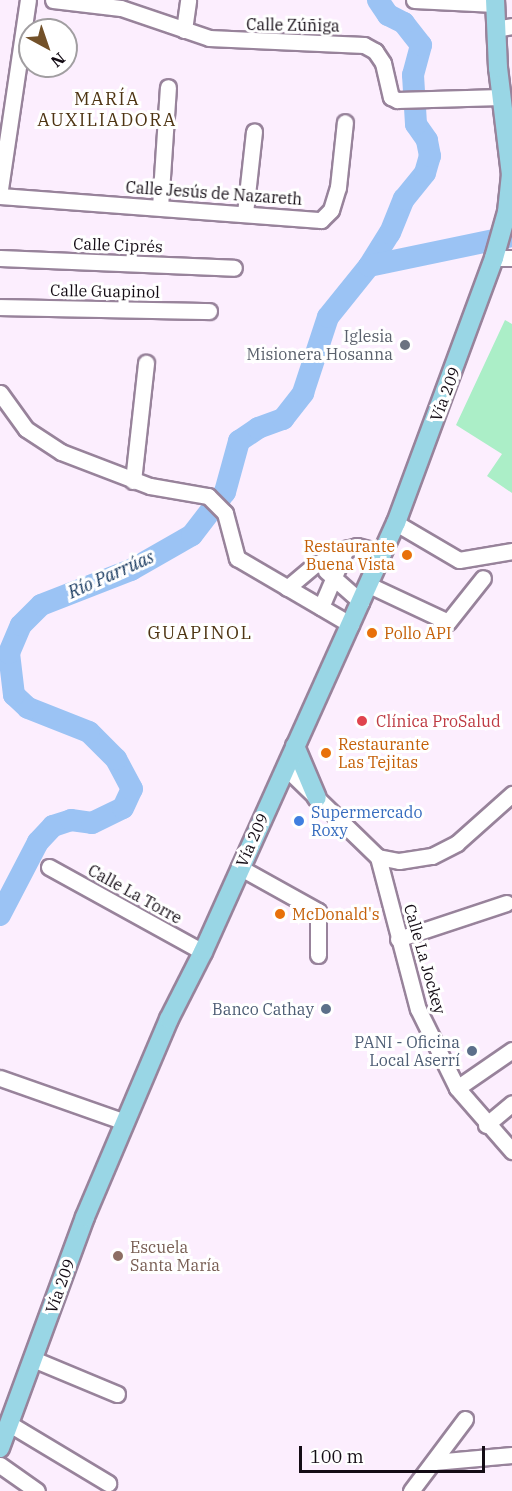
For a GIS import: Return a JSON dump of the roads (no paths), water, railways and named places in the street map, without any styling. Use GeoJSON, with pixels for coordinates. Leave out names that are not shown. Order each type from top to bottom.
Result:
{"type":"FeatureCollection","features":[{"type":"Feature","properties":{"kind":"main road","name":"Vía 209"},"geometry":{"type":"LineString","coordinates":[[0,1448],[5,1423],[33,1359],[125,1122],[169,1019],[203,952],[239,867],[383,553],[501,249],[511,175],[501,97],[505,68],[503,28],[495,2]]}},
{"type":"Feature","properties":{"kind":"main road"},"geometry":{"type":"LineString","coordinates":[[295,746],[317,798]]}},
{"type":"Feature","properties":{"kind":"street"},"geometry":{"type":"LineString","coordinates":[[0,189],[28,0]]}},
{"type":"Feature","properties":{"kind":"street","name":"Calle Zúñiga"},"geometry":{"type":"LineString","coordinates":[[53,0],[121,8],[184,30],[238,42],[364,45],[375,51],[383,63],[391,96],[414,101],[501,97]]}},
{"type":"Feature","properties":{"kind":"street"},"geometry":{"type":"LineString","coordinates":[[184,30],[188,0]]}},
{"type":"Feature","properties":{"kind":"street"},"geometry":{"type":"LineString","coordinates":[[414,0],[495,2]]}},
{"type":"Feature","properties":{"kind":"street"},"geometry":{"type":"LineString","coordinates":[[160,207],[168,87]]}},
{"type":"Feature","properties":{"kind":"street","name":"Calle Jesús de Nazareth"},"geometry":{"type":"LineString","coordinates":[[0,196],[321,220],[327,217],[338,187],[345,122]]}},
{"type":"Feature","properties":{"kind":"street"},"geometry":{"type":"LineString","coordinates":[[245,213],[254,131]]}},
{"type":"Feature","properties":{"kind":"street","name":"Calle Ciprés"},"geometry":{"type":"LineString","coordinates":[[0,258],[234,268]]}},
{"type":"Feature","properties":{"kind":"street","name":"Calle Guapinol"},"geometry":{"type":"LineString","coordinates":[[0,308],[208,311]]}},
{"type":"Feature","properties":{"kind":"street"},"geometry":{"type":"LineString","coordinates":[[133,481],[146,363]]}},
{"type":"Feature","properties":{"kind":"street"},"geometry":{"type":"LineString","coordinates":[[0,393],[26,429],[61,453],[133,481],[208,496],[225,513],[237,558],[351,625]]}},
{"type":"Feature","properties":{"kind":"street"},"geometry":{"type":"LineString","coordinates":[[396,522],[459,560],[512,551]]}},
{"type":"Feature","properties":{"kind":"street"},"geometry":{"type":"LineString","coordinates":[[287,588],[316,564],[346,549],[357,546],[383,553]]}},
{"type":"Feature","properties":{"kind":"street"},"geometry":{"type":"LineString","coordinates":[[321,607],[346,549]]}},
{"type":"Feature","properties":{"kind":"street"},"geometry":{"type":"LineString","coordinates":[[316,564],[361,602]]}},
{"type":"Feature","properties":{"kind":"street"},"geometry":{"type":"LineString","coordinates":[[369,585],[448,622],[483,578]]}},
{"type":"Feature","properties":{"kind":"street"},"geometry":{"type":"LineString","coordinates":[[285,767],[378,857],[399,861],[432,856],[475,829],[512,794]]}},
{"type":"Feature","properties":{"kind":"street","name":"Calle La Jockey"},"geometry":{"type":"LineString","coordinates":[[378,857],[418,1009],[457,1088],[486,1125],[512,1151]]}},
{"type":"Feature","properties":{"kind":"street","name":"Calle La Torre"},"geometry":{"type":"LineString","coordinates":[[49,867],[203,952]]}},
{"type":"Feature","properties":{"kind":"street"},"geometry":{"type":"LineString","coordinates":[[239,867],[318,911],[318,956]]}},
{"type":"Feature","properties":{"kind":"street"},"geometry":{"type":"LineString","coordinates":[[398,939],[506,903]]}},
{"type":"Feature","properties":{"kind":"street"},"geometry":{"type":"LineString","coordinates":[[457,1088],[512,1050]]}},
{"type":"Feature","properties":{"kind":"street"},"geometry":{"type":"LineString","coordinates":[[0,1078],[125,1122]]}},
{"type":"Feature","properties":{"kind":"street"},"geometry":{"type":"LineString","coordinates":[[486,1125],[512,1104]]}},
{"type":"Feature","properties":{"kind":"street"},"geometry":{"type":"LineString","coordinates":[[33,1359],[117,1394]]}},
{"type":"Feature","properties":{"kind":"street"},"geometry":{"type":"LineString","coordinates":[[411,1491],[465,1419]]}},
{"type":"Feature","properties":{"kind":"street"},"geometry":{"type":"LineString","coordinates":[[5,1423],[108,1483]]}},
{"type":"Feature","properties":{"kind":"street"},"geometry":{"type":"LineString","coordinates":[[434,1462],[512,1455]]}},
{"type":"Feature","properties":{"kind":"street"},"geometry":{"type":"LineString","coordinates":[[0,1466],[37,1491]]}},
{"type":"Feature","properties":{"kind":"waterway"},"geometry":{"type":"LineString","coordinates":[[369,266],[390,233],[404,199],[425,173],[430,156],[427,140],[416,124],[413,75],[421,45],[404,23],[388,15],[378,0]]}},
{"type":"Feature","properties":{"kind":"waterway","name":"Río Parrúas"},"geometry":{"type":"LineString","coordinates":[[0,915],[38,842],[53,826],[71,820],[92,823],[123,808],[132,789],[116,759],[89,732],[28,708],[14,695],[9,653],[21,625],[41,605],[131,570],[192,535],[225,492],[239,441],[258,428],[283,419],[303,393],[328,317],[369,266],[512,236]]}},
{"type":"Feature","properties":{"kind":"place","name":"Iglesia Misionera Hosanna"},"geometry":{"type":"Point","coordinates":[405,345]}},
{"type":"Feature","properties":{"kind":"place","name":"Restaurante Buena Vista"},"geometry":{"type":"Point","coordinates":[407,555]}},
{"type":"Feature","properties":{"kind":"place","name":"Pollo API"},"geometry":{"type":"Point","coordinates":[372,633]}},
{"type":"Feature","properties":{"kind":"place","name":"Clínica ProSalud"},"geometry":{"type":"Point","coordinates":[362,721]}},
{"type":"Feature","properties":{"kind":"place","name":"Restaurante Las Tejitas"},"geometry":{"type":"Point","coordinates":[326,753]}},
{"type":"Feature","properties":{"kind":"place","name":"Supermercado Roxy"},"geometry":{"type":"Point","coordinates":[299,821]}},
{"type":"Feature","properties":{"kind":"place","name":"McDonald's"},"geometry":{"type":"Point","coordinates":[280,914]}},
{"type":"Feature","properties":{"kind":"place","name":"Banco Cathay"},"geometry":{"type":"Point","coordinates":[326,1009]}},
{"type":"Feature","properties":{"kind":"place","name":"PANI - Oficina Local Aserrí"},"geometry":{"type":"Point","coordinates":[472,1051]}},
{"type":"Feature","properties":{"kind":"place","name":"Escuela Santa María"},"geometry":{"type":"Point","coordinates":[118,1256]}},
{"type":"Feature","properties":{"kind":"district","name":"MARÍA AUXILIADORA"},"geometry":{"type":"Point","coordinates":[107,110]}},
{"type":"Feature","properties":{"kind":"district","name":"GUAPINOL"},"geometry":{"type":"Point","coordinates":[200,633]}}]}
